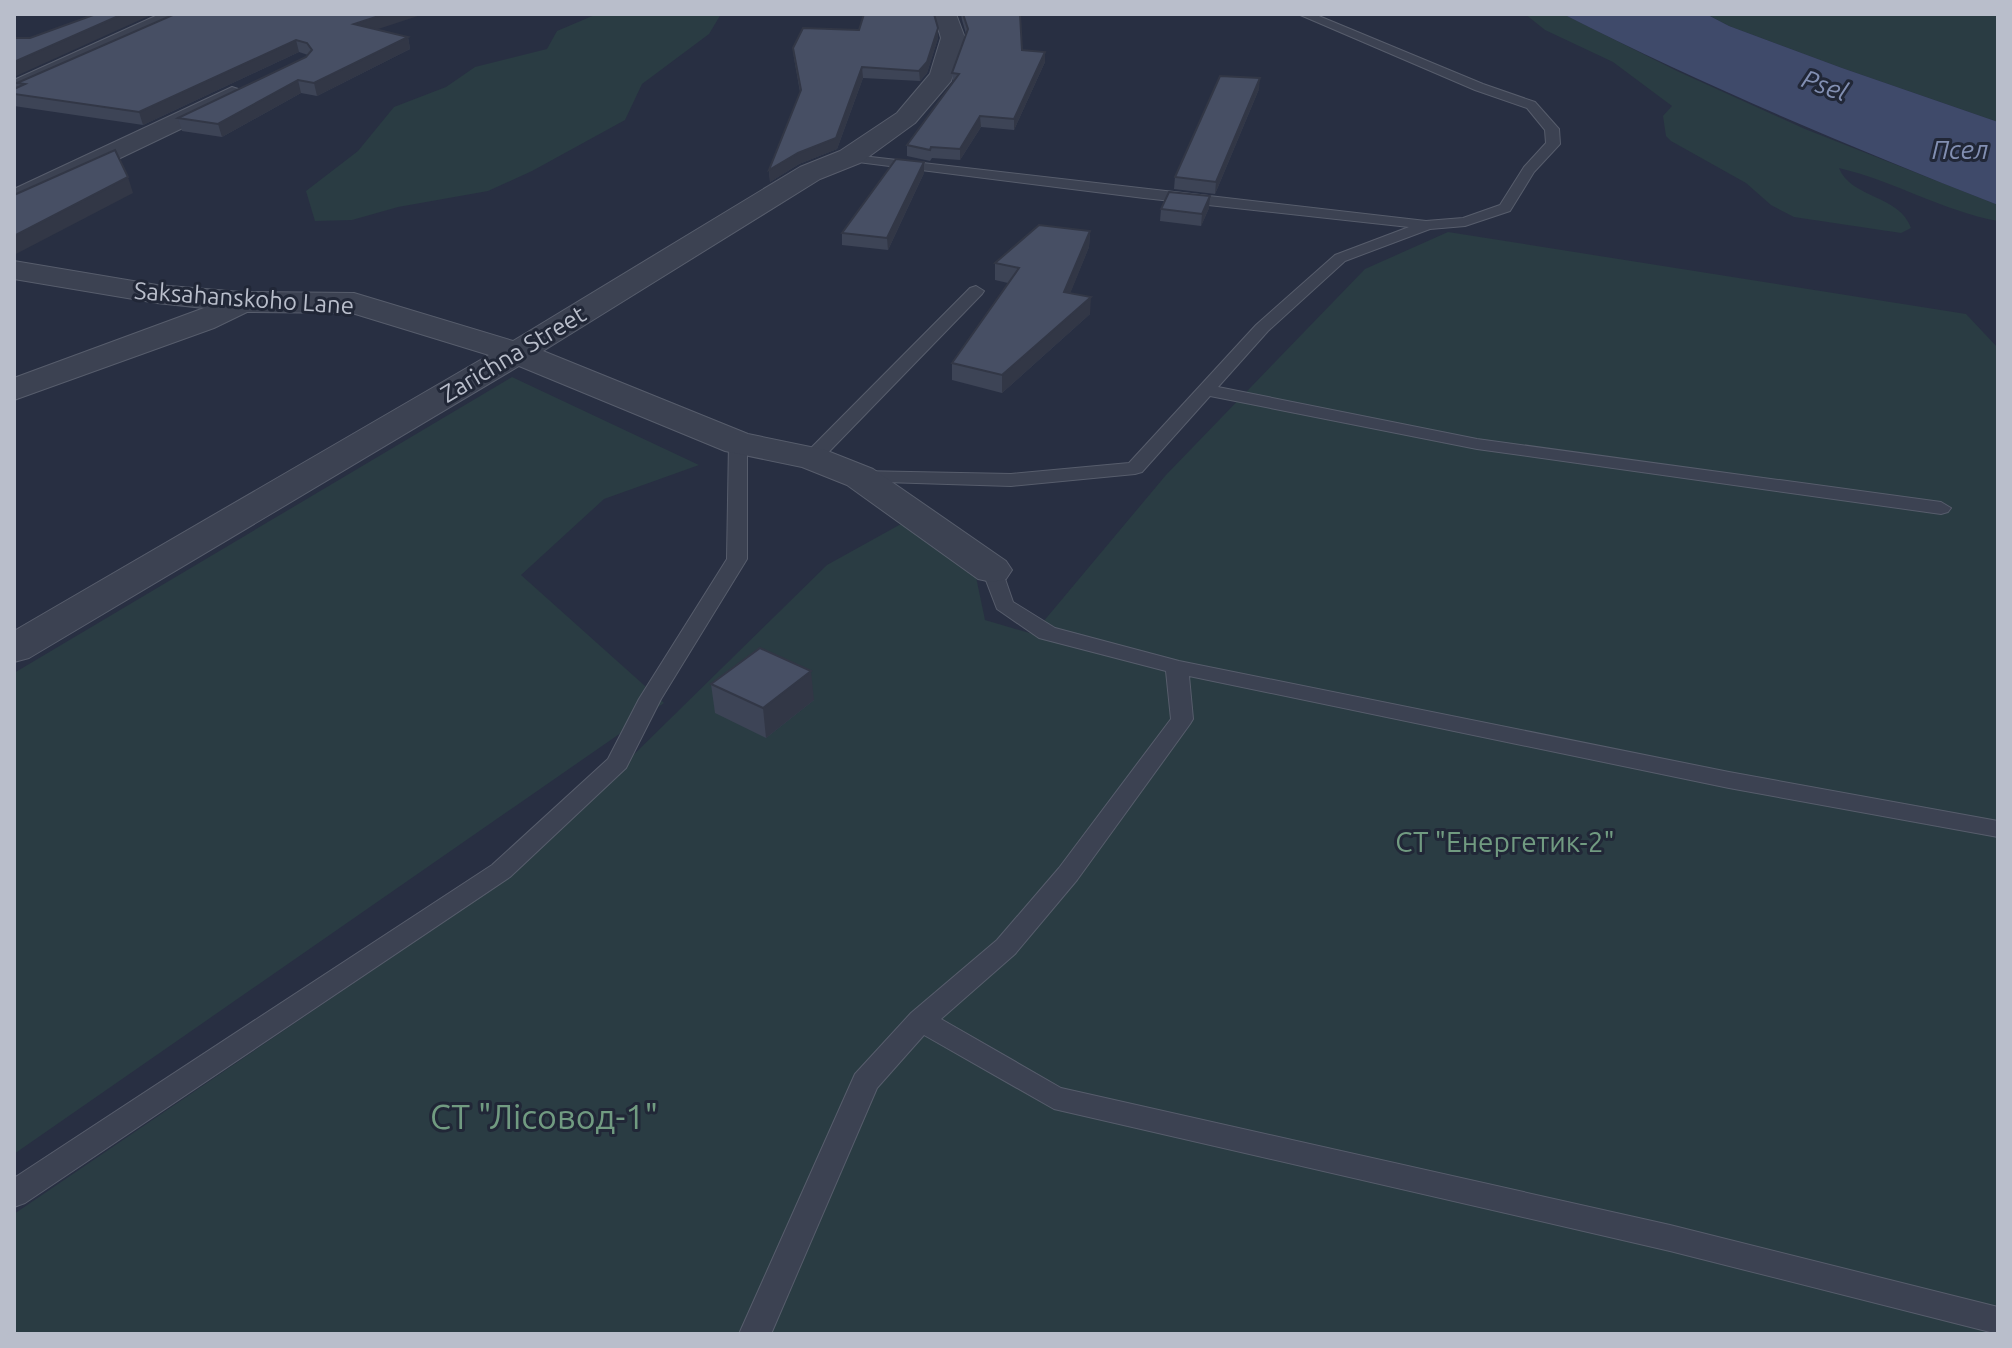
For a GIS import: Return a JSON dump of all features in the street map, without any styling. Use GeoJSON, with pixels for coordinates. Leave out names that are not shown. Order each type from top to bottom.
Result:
{"type":"FeatureCollection","features":[{"type":"Feature","properties":{"kind":"street"},"geometry":{"type":"LineString","coordinates":[[14,89],[179,14]]}},
{"type":"Feature","properties":{"kind":"street","name":"Zarichna Street"},"geometry":{"type":"LineString","coordinates":[[14,649],[517,353],[810,173],[850,157],[906,118],[942,76],[953,38],[945,14]]}},
{"type":"Feature","properties":{"kind":"street"},"geometry":{"type":"LineString","coordinates":[[14,200],[257,83]]}},
{"type":"Feature","properties":{"kind":"street","name":"Saksahanskoho Lane"},"geometry":{"type":"LineString","coordinates":[[14,270],[157,294],[242,302],[354,303],[517,353],[738,443],[812,458],[860,477],[992,570]]}},
{"type":"Feature","properties":{"kind":"street"},"geometry":{"type":"LineString","coordinates":[[14,390],[203,321],[242,302]]}},
{"type":"Feature","properties":{"kind":"lane"},"geometry":{"type":"LineString","coordinates":[[850,157],[1428,225],[1465,222],[1505,208],[1529,170],[1553,144],[1552,129],[1531,105],[1479,87],[1304,14]]}},
{"type":"Feature","properties":{"kind":"lane"},"geometry":{"type":"LineString","coordinates":[[860,477],[1011,480],[1135,468],[1262,328],[1340,258],[1428,225]]}},
{"type":"Feature","properties":{"kind":"lane"},"geometry":{"type":"LineString","coordinates":[[812,458],[976,291]]}},
{"type":"Feature","properties":{"kind":"lane"},"geometry":{"type":"LineString","coordinates":[[1208,390],[1477,444],[1941,508]]}},
{"type":"Feature","properties":{"kind":"lane"},"geometry":{"type":"LineString","coordinates":[[14,1194],[501,871],[618,763],[650,699],[737,559],[738,443]]}},
{"type":"Feature","properties":{"kind":"lane"},"geometry":{"type":"LineString","coordinates":[[992,570],[1004,605],[1047,633],[1177,667],[1729,780],[1998,829]]}},
{"type":"Feature","properties":{"kind":"lane"},"geometry":{"type":"LineString","coordinates":[[755,1334],[865,1082],[921,1020],[1006,947],[1068,874],[1182,719],[1177,667]]}},
{"type":"Feature","properties":{"kind":"lane"},"geometry":{"type":"LineString","coordinates":[[921,1020],[1054,1098],[1670,1238],[1998,1322]]}},
{"type":"Feature","properties":{"kind":"green space"},"geometry":{"type":"Polygon","coordinates":[[[597,14],[721,14],[709,34],[642,84],[625,120],[532,171],[488,191],[398,207],[352,220],[315,221],[306,191],[358,151],[394,107],[446,87],[475,67],[547,49],[557,31],[597,14]]]}},
{"type":"Feature","properties":{"kind":"green space"},"geometry":{"type":"Polygon","coordinates":[[[1525,14],[1563,14],[1677,71],[1805,129],[1998,205],[1998,221],[1839,168],[1853,185],[1897,209],[1911,228],[1901,233],[1794,217],[1771,205],[1746,183],[1671,141],[1666,136],[1663,116],[1672,106],[1613,62],[1545,30],[1525,14]]]}},
{"type":"Feature","properties":{"kind":"green space"},"geometry":{"type":"Polygon","coordinates":[[[1706,14],[1998,14],[1998,122],[1842,68],[1729,26],[1706,14]]]}},
{"type":"Feature","properties":{"kind":"green space","name":"СТ \"Енергетик-2\""},"geometry":{"type":"Polygon","coordinates":[[[1448,232],[1966,314],[1998,348],[1998,1334],[14,1334],[14,1214],[508,878],[827,565],[901,524],[976,577],[985,620],[1033,634],[1166,475],[1365,269],[1448,232]]]}},
{"type":"Feature","properties":{"kind":"green space"},"geometry":{"type":"Polygon","coordinates":[[[512,377],[699,465],[604,499],[521,575],[664,703],[14,1154],[14,673],[512,377]]]}},
{"type":"Feature","properties":{"kind":"water","name":"Псел"},"geometry":{"type":"Polygon","coordinates":[[[1563,14],[1706,14],[1729,26],[1842,68],[1998,122],[1998,205],[1778,115],[1563,14]]]}},
{"type":"Feature","properties":{"kind":"building"},"geometry":{"type":"Polygon","coordinates":[[[96,14],[123,14],[14,62],[14,38],[30,38],[96,14]]]}},
{"type":"Feature","properties":{"kind":"building"},"geometry":{"type":"Polygon","coordinates":[[[175,14],[385,14],[354,24],[408,37],[314,83],[298,80],[218,124],[178,118],[306,57],[312,50],[307,43],[296,40],[139,112],[14,94],[14,89],[25,84],[17,83],[175,14]]]}},
{"type":"Feature","properties":{"kind":"building"},"geometry":{"type":"Polygon","coordinates":[[[864,14],[934,14],[938,28],[927,62],[919,71],[862,67],[836,138],[798,153],[769,170],[801,90],[793,48],[803,28],[859,30],[864,14]]]}},
{"type":"Feature","properties":{"kind":"building"},"geometry":{"type":"Polygon","coordinates":[[[963,14],[1020,14],[1022,50],[1045,52],[1014,119],[980,116],[960,149],[931,147],[930,150],[907,145],[959,74],[952,73],[968,29],[963,14]]]}},
{"type":"Feature","properties":{"kind":"building"},"geometry":{"type":"Polygon","coordinates":[[[1220,76],[1260,78],[1216,182],[1175,177],[1220,76]]]}},
{"type":"Feature","properties":{"kind":"building"},"geometry":{"type":"Polygon","coordinates":[[[115,150],[128,177],[14,236],[14,195],[115,150]]]}},
{"type":"Feature","properties":{"kind":"building"},"geometry":{"type":"Polygon","coordinates":[[[896,159],[924,162],[887,238],[842,233],[896,159]]]}},
{"type":"Feature","properties":{"kind":"building"},"geometry":{"type":"Polygon","coordinates":[[[1169,192],[1210,196],[1202,214],[1161,209],[1169,192]]]}},
{"type":"Feature","properties":{"kind":"building"},"geometry":{"type":"Polygon","coordinates":[[[1039,225],[1090,231],[1064,292],[1091,297],[1002,375],[952,363],[1019,268],[995,263],[1039,225]]]}},
{"type":"Feature","properties":{"kind":"building"},"geometry":{"type":"Polygon","coordinates":[[[760,648],[811,671],[763,708],[711,684],[760,648]]]}},
{"type":"Feature","properties":{"kind":"water label","name":"Psel"},"geometry":{"type":"Point","coordinates":[1825,85]}},
{"type":"Feature","properties":{"kind":"park label","name":"СТ \"Лісовод-1\""},"geometry":{"type":"Point","coordinates":[544,1116]}}]}
